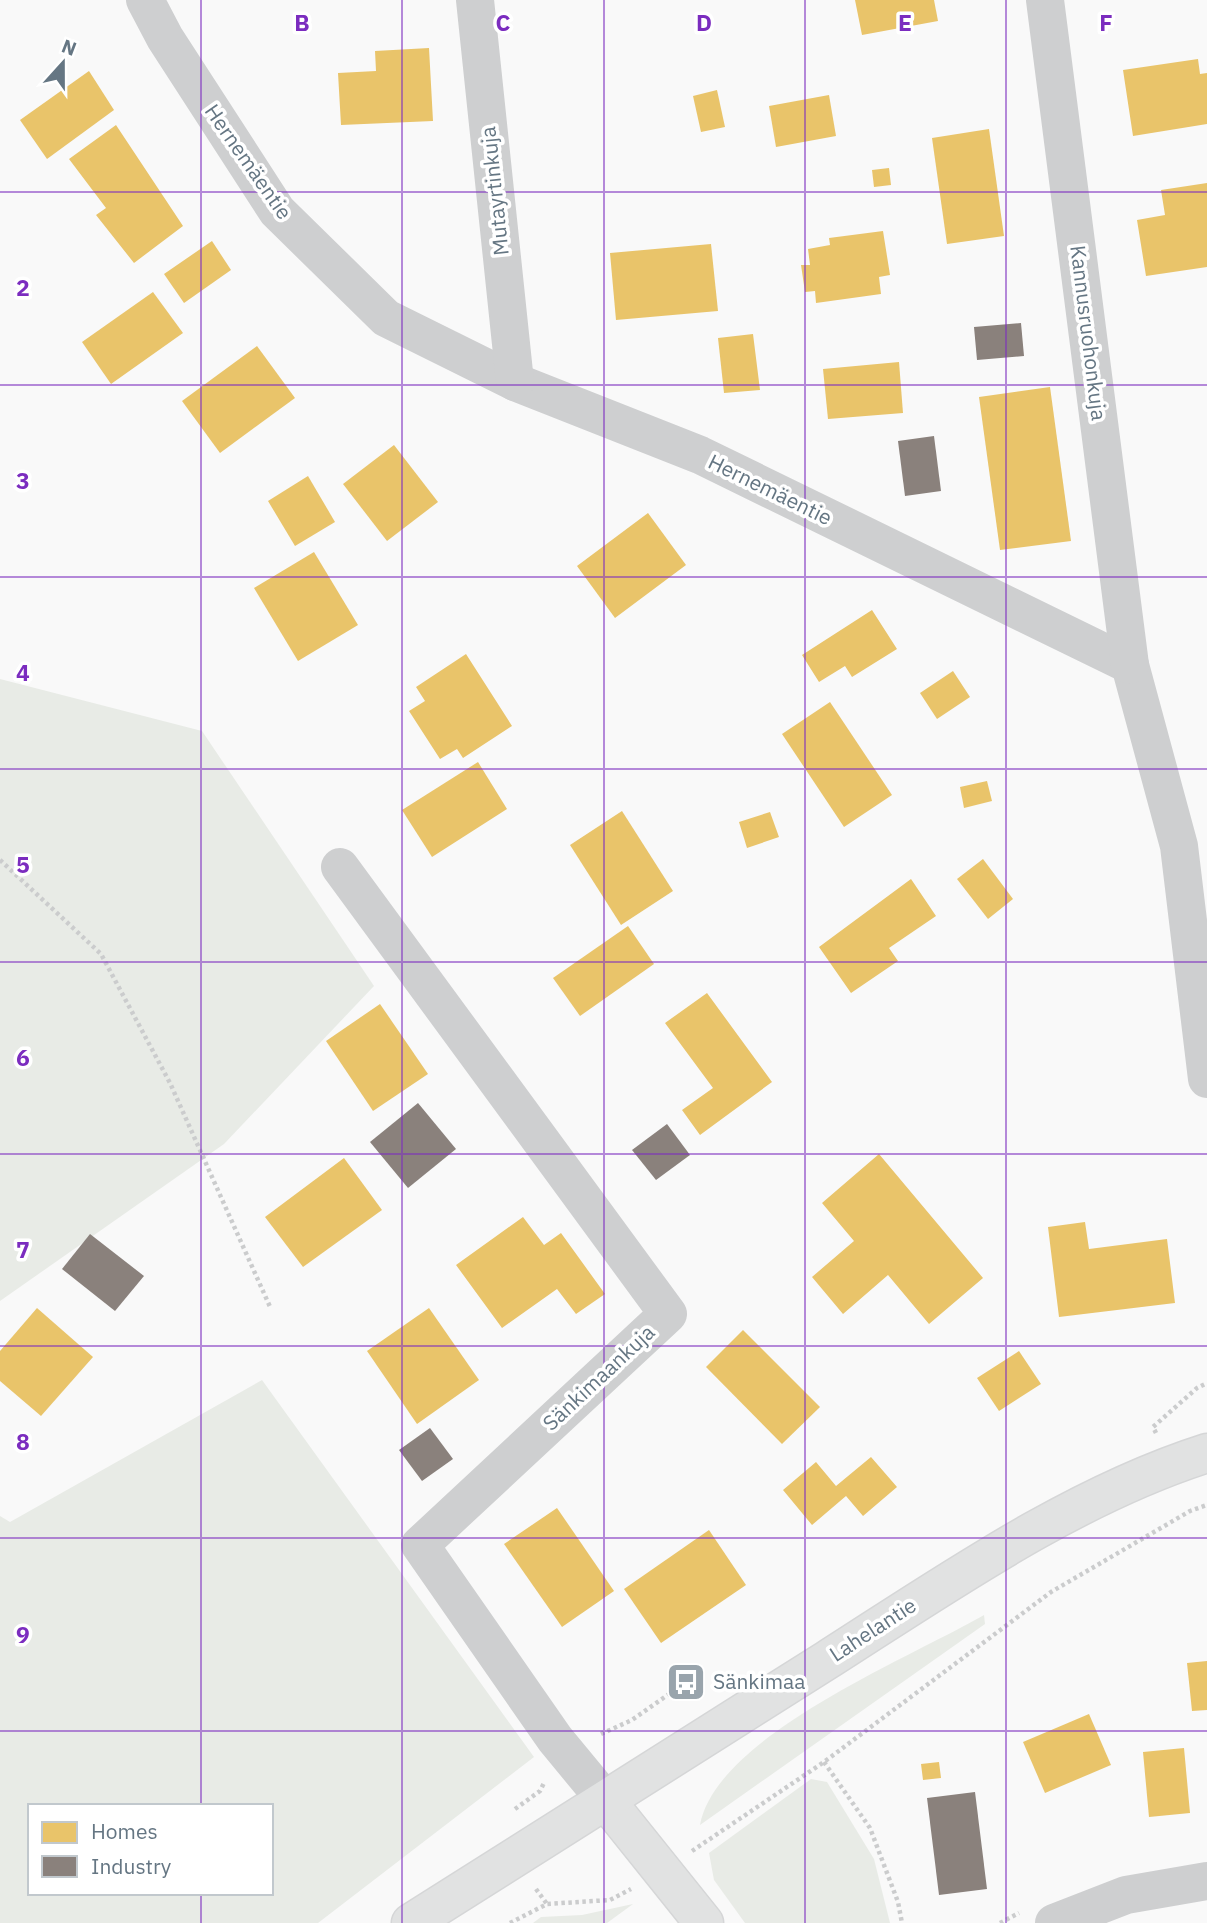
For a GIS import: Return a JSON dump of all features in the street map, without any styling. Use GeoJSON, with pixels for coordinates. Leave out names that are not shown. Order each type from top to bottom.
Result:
{"type":"FeatureCollection","features":[{"type":"Feature","properties":{"kind":"main road","name":"Lahelantie"},"geometry":{"type":"LineString","coordinates":[[411,1923],[607,1802],[1010,1543],[1170,1465],[1207,1453]]}},
{"type":"Feature","properties":{"kind":"main road"},"geometry":{"type":"LineString","coordinates":[[607,1802],[704,1923]]}},
{"type":"Feature","properties":{"kind":"street","name":"Hernemäentie"},"geometry":{"type":"LineString","coordinates":[[145,0],[165,38],[277,211],[386,318],[515,382],[700,456],[1130,666]]}},
{"type":"Feature","properties":{"kind":"street","name":"Mutayrtinkuja"},"geometry":{"type":"LineString","coordinates":[[475,0],[515,382]]}},
{"type":"Feature","properties":{"kind":"street","name":"Kannusruohonkuja"},"geometry":{"type":"LineString","coordinates":[[1045,0],[1130,666]]}},
{"type":"Feature","properties":{"kind":"street"},"geometry":{"type":"LineString","coordinates":[[1130,666],[1193,841],[1207,1079]]}},
{"type":"Feature","properties":{"kind":"street","name":"Sänkimaankuja"},"geometry":{"type":"LineString","coordinates":[[340,867],[668,1314],[420,1545],[555,1739],[607,1802]]}},
{"type":"Feature","properties":{"kind":"street"},"geometry":{"type":"LineString","coordinates":[[1054,1923],[1126,1895],[1207,1881]]}},
{"type":"Feature","properties":{"kind":"path"},"geometry":{"type":"LineString","coordinates":[[0,860],[101,954],[170,1083],[271,1309]]}},
{"type":"Feature","properties":{"kind":"path"},"geometry":{"type":"LineString","coordinates":[[510,1923],[547,1904],[610,1900],[662,1870],[824,1762],[1051,1592],[1190,1511],[1207,1505]]}},
{"type":"Feature","properties":{"kind":"path"},"geometry":{"type":"LineString","coordinates":[[824,1762],[870,1828],[898,1902],[902,1923]]}},
{"type":"Feature","properties":{"kind":"shaded area"},"geometry":{"type":"Polygon","coordinates":[[[0,679],[202,731],[374,986],[224,1144],[0,1301],[0,679]]]}},
{"type":"Feature","properties":{"kind":"shaded area"},"geometry":{"type":"Polygon","coordinates":[[[262,1380],[534,1757],[318,1923],[0,1923],[0,1516],[10,1522],[262,1380]]]}},
{"type":"Feature","properties":{"kind":"shaded area"},"geometry":{"type":"Polygon","coordinates":[[[984,1615],[985,1624],[700,1825],[714,1792],[741,1761],[777,1731],[866,1677],[984,1615]]]}},
{"type":"Feature","properties":{"kind":"shaded area"},"geometry":{"type":"Polygon","coordinates":[[[811,1779],[827,1782],[874,1859],[890,1923],[745,1923],[714,1880],[709,1853],[811,1779]]]}},
{"type":"Feature","properties":{"kind":"shaded area"},"geometry":{"type":"Polygon","coordinates":[[[633,1904],[607,1923],[533,1923],[541,1917],[582,1915],[633,1904]]]}},
{"type":"Feature","properties":{"kind":"building: Homes"},"geometry":{"type":"Polygon","coordinates":[[[855,0],[934,0],[938,21],[862,35],[855,0]]]}},
{"type":"Feature","properties":{"kind":"building: Homes"},"geometry":{"type":"Polygon","coordinates":[[[429,48],[433,121],[341,125],[338,73],[376,71],[375,51],[429,48]]]}},
{"type":"Feature","properties":{"kind":"building: Homes"},"geometry":{"type":"Polygon","coordinates":[[[1198,59],[1200,74],[1207,73],[1207,124],[1133,136],[1123,70],[1198,59]]]}},
{"type":"Feature","properties":{"kind":"building: Homes"},"geometry":{"type":"Polygon","coordinates":[[[89,71],[114,110],[47,159],[20,120],[89,71]]]}},
{"type":"Feature","properties":{"kind":"building: Homes"},"geometry":{"type":"Polygon","coordinates":[[[717,90],[725,127],[701,132],[693,96],[717,90]]]}},
{"type":"Feature","properties":{"kind":"building: Homes"},"geometry":{"type":"Polygon","coordinates":[[[829,95],[836,136],[776,147],[769,106],[829,95]]]}},
{"type":"Feature","properties":{"kind":"building: Homes"},"geometry":{"type":"Polygon","coordinates":[[[116,125],[183,226],[134,263],[96,215],[106,208],[69,159],[116,125]]]}},
{"type":"Feature","properties":{"kind":"building: Homes"},"geometry":{"type":"Polygon","coordinates":[[[989,129],[1004,236],[947,244],[932,138],[989,129]]]}},
{"type":"Feature","properties":{"kind":"building: Homes"},"geometry":{"type":"Polygon","coordinates":[[[889,168],[891,185],[874,187],[872,170],[889,168]]]}},
{"type":"Feature","properties":{"kind":"building: Homes"},"geometry":{"type":"Polygon","coordinates":[[[1207,183],[1207,267],[1146,276],[1137,220],[1165,215],[1161,190],[1207,183]]]}},
{"type":"Feature","properties":{"kind":"building: Homes"},"geometry":{"type":"Polygon","coordinates":[[[883,231],[890,275],[879,277],[881,294],[816,303],[815,291],[805,292],[801,265],[810,265],[808,249],[830,245],[829,238],[883,231]]]}},
{"type":"Feature","properties":{"kind":"building: Homes"},"geometry":{"type":"Polygon","coordinates":[[[212,241],[231,270],[184,303],[164,274],[212,241]]]}},
{"type":"Feature","properties":{"kind":"building: Homes"},"geometry":{"type":"Polygon","coordinates":[[[711,244],[718,311],[616,320],[610,253],[711,244]]]}},
{"type":"Feature","properties":{"kind":"building: Homes"},"geometry":{"type":"Polygon","coordinates":[[[153,292],[183,333],[111,384],[82,342],[153,292]]]}},
{"type":"Feature","properties":{"kind":"building: Homes"},"geometry":{"type":"Polygon","coordinates":[[[753,334],[760,390],[724,393],[718,338],[753,334]]]}},
{"type":"Feature","properties":{"kind":"building: Homes"},"geometry":{"type":"Polygon","coordinates":[[[257,346],[295,398],[220,453],[182,401],[257,346]]]}},
{"type":"Feature","properties":{"kind":"building: Homes"},"geometry":{"type":"Polygon","coordinates":[[[899,362],[903,413],[828,419],[823,369],[899,362]]]}},
{"type":"Feature","properties":{"kind":"building: Homes"},"geometry":{"type":"Polygon","coordinates":[[[1050,387],[1071,541],[1000,550],[979,397],[1050,387]]]}},
{"type":"Feature","properties":{"kind":"building: Homes"},"geometry":{"type":"Polygon","coordinates":[[[394,445],[438,502],[387,541],[343,484],[394,445]]]}},
{"type":"Feature","properties":{"kind":"building: Homes"},"geometry":{"type":"Polygon","coordinates":[[[308,476],[335,522],[295,546],[268,501],[308,476]]]}},
{"type":"Feature","properties":{"kind":"building: Homes"},"geometry":{"type":"Polygon","coordinates":[[[648,513],[686,565],[615,618],[577,566],[648,513]]]}},
{"type":"Feature","properties":{"kind":"building: Homes"},"geometry":{"type":"Polygon","coordinates":[[[314,552],[358,625],[298,661],[254,588],[314,552]]]}},
{"type":"Feature","properties":{"kind":"building: Homes"},"geometry":{"type":"Polygon","coordinates":[[[872,610],[897,649],[852,677],[845,666],[819,682],[802,655],[872,610]]]}},
{"type":"Feature","properties":{"kind":"building: Homes"},"geometry":{"type":"Polygon","coordinates":[[[466,654],[512,726],[463,758],[457,749],[440,759],[409,711],[425,701],[416,687],[466,654]]]}},
{"type":"Feature","properties":{"kind":"building: Homes"},"geometry":{"type":"Polygon","coordinates":[[[953,671],[970,697],[937,719],[920,693],[953,671]]]}},
{"type":"Feature","properties":{"kind":"building: Homes"},"geometry":{"type":"Polygon","coordinates":[[[830,702],[892,795],[844,827],[782,734],[830,702]]]}},
{"type":"Feature","properties":{"kind":"building: Homes"},"geometry":{"type":"Polygon","coordinates":[[[478,762],[507,809],[432,857],[402,810],[478,762]]]}},
{"type":"Feature","properties":{"kind":"building: Homes"},"geometry":{"type":"Polygon","coordinates":[[[987,781],[992,801],[964,808],[960,787],[987,781]]]}},
{"type":"Feature","properties":{"kind":"building: Homes"},"geometry":{"type":"Polygon","coordinates":[[[622,811],[673,891],[621,925],[570,845],[622,811]]]}},
{"type":"Feature","properties":{"kind":"building: Homes"},"geometry":{"type":"Polygon","coordinates":[[[770,812],[779,837],[747,848],[739,822],[770,812]]]}},
{"type":"Feature","properties":{"kind":"building: Homes"},"geometry":{"type":"Polygon","coordinates":[[[983,859],[1013,899],[988,919],[957,879],[983,859]]]}},
{"type":"Feature","properties":{"kind":"building: Homes"},"geometry":{"type":"Polygon","coordinates":[[[911,879],[936,916],[889,948],[898,961],[851,993],[819,947],[911,879]]]}},
{"type":"Feature","properties":{"kind":"building: Homes"},"geometry":{"type":"Polygon","coordinates":[[[628,926],[654,964],[580,1016],[553,978],[628,926]]]}},
{"type":"Feature","properties":{"kind":"building: Homes"},"geometry":{"type":"Polygon","coordinates":[[[707,993],[772,1082],[700,1135],[682,1110],[713,1088],[665,1023],[707,993]]]}},
{"type":"Feature","properties":{"kind":"building: Homes"},"geometry":{"type":"Polygon","coordinates":[[[380,1004],[428,1074],[373,1111],[326,1041],[380,1004]]]}},
{"type":"Feature","properties":{"kind":"building: Homes"},"geometry":{"type":"Polygon","coordinates":[[[879,1154],[983,1278],[929,1324],[888,1275],[843,1314],[812,1277],[854,1241],[822,1203],[879,1154]]]}},
{"type":"Feature","properties":{"kind":"building: Homes"},"geometry":{"type":"Polygon","coordinates":[[[344,1158],[382,1210],[303,1267],[265,1217],[344,1158]]]}},
{"type":"Feature","properties":{"kind":"building: Homes"},"geometry":{"type":"Polygon","coordinates":[[[523,1217],[544,1245],[561,1233],[605,1294],[576,1314],[557,1289],[502,1328],[456,1265],[523,1217]]]}},
{"type":"Feature","properties":{"kind":"building: Homes"},"geometry":{"type":"Polygon","coordinates":[[[1085,1222],[1089,1249],[1167,1239],[1175,1303],[1059,1317],[1048,1227],[1085,1222]]]}},
{"type":"Feature","properties":{"kind":"building: Homes"},"geometry":{"type":"Polygon","coordinates":[[[37,1308],[93,1357],[41,1416],[0,1381],[0,1351],[37,1308]]]}},
{"type":"Feature","properties":{"kind":"building: Homes"},"geometry":{"type":"Polygon","coordinates":[[[429,1308],[479,1380],[417,1424],[367,1351],[429,1308]]]}},
{"type":"Feature","properties":{"kind":"building: Homes"},"geometry":{"type":"Polygon","coordinates":[[[743,1330],[820,1407],[782,1444],[706,1367],[743,1330]]]}},
{"type":"Feature","properties":{"kind":"building: Homes"},"geometry":{"type":"Polygon","coordinates":[[[1019,1351],[1041,1384],[999,1411],[977,1378],[1019,1351]]]}},
{"type":"Feature","properties":{"kind":"building: Homes"},"geometry":{"type":"Polygon","coordinates":[[[871,1457],[897,1487],[863,1516],[846,1496],[812,1525],[783,1490],[816,1462],[836,1486],[871,1457]]]}},
{"type":"Feature","properties":{"kind":"building: Homes"},"geometry":{"type":"Polygon","coordinates":[[[557,1508],[614,1591],[562,1627],[504,1544],[557,1508]]]}},
{"type":"Feature","properties":{"kind":"building: Homes"},"geometry":{"type":"Polygon","coordinates":[[[709,1530],[746,1585],[661,1643],[624,1589],[709,1530]]]}},
{"type":"Feature","properties":{"kind":"building: Homes"},"geometry":{"type":"Polygon","coordinates":[[[1207,1661],[1207,1710],[1192,1711],[1187,1663],[1207,1661]]]}},
{"type":"Feature","properties":{"kind":"building: Homes"},"geometry":{"type":"Polygon","coordinates":[[[1089,1714],[1111,1765],[1045,1793],[1023,1742],[1089,1714]]]}},
{"type":"Feature","properties":{"kind":"building: Homes"},"geometry":{"type":"Polygon","coordinates":[[[1184,1748],[1190,1813],[1149,1817],[1143,1752],[1184,1748]]]}},
{"type":"Feature","properties":{"kind":"building: Homes"},"geometry":{"type":"Polygon","coordinates":[[[939,1762],[941,1778],[923,1780],[921,1764],[939,1762]]]}},
{"type":"Feature","properties":{"kind":"building: Industry"},"geometry":{"type":"Polygon","coordinates":[[[1021,323],[1024,356],[977,360],[974,327],[1021,323]]]}},
{"type":"Feature","properties":{"kind":"building: Industry"},"geometry":{"type":"Polygon","coordinates":[[[934,436],[941,491],[905,496],[898,441],[934,436]]]}},
{"type":"Feature","properties":{"kind":"building: Industry"},"geometry":{"type":"Polygon","coordinates":[[[418,1103],[456,1149],[408,1188],[370,1142],[418,1103]]]}},
{"type":"Feature","properties":{"kind":"building: Industry"},"geometry":{"type":"Polygon","coordinates":[[[667,1124],[690,1155],[656,1180],[632,1150],[667,1124]]]}},
{"type":"Feature","properties":{"kind":"building: Industry"},"geometry":{"type":"Polygon","coordinates":[[[90,1234],[144,1276],[115,1311],[62,1269],[90,1234]]]}},
{"type":"Feature","properties":{"kind":"building: Industry"},"geometry":{"type":"Polygon","coordinates":[[[430,1428],[453,1459],[422,1481],[399,1450],[430,1428]]]}},
{"type":"Feature","properties":{"kind":"building: Industry"},"geometry":{"type":"Polygon","coordinates":[[[975,1792],[987,1889],[939,1895],[927,1798],[975,1792]]]}},
{"type":"Feature","properties":{"kind":"place","name":"Sänkimaa"},"geometry":{"type":"Point","coordinates":[686,1682]}}]}
